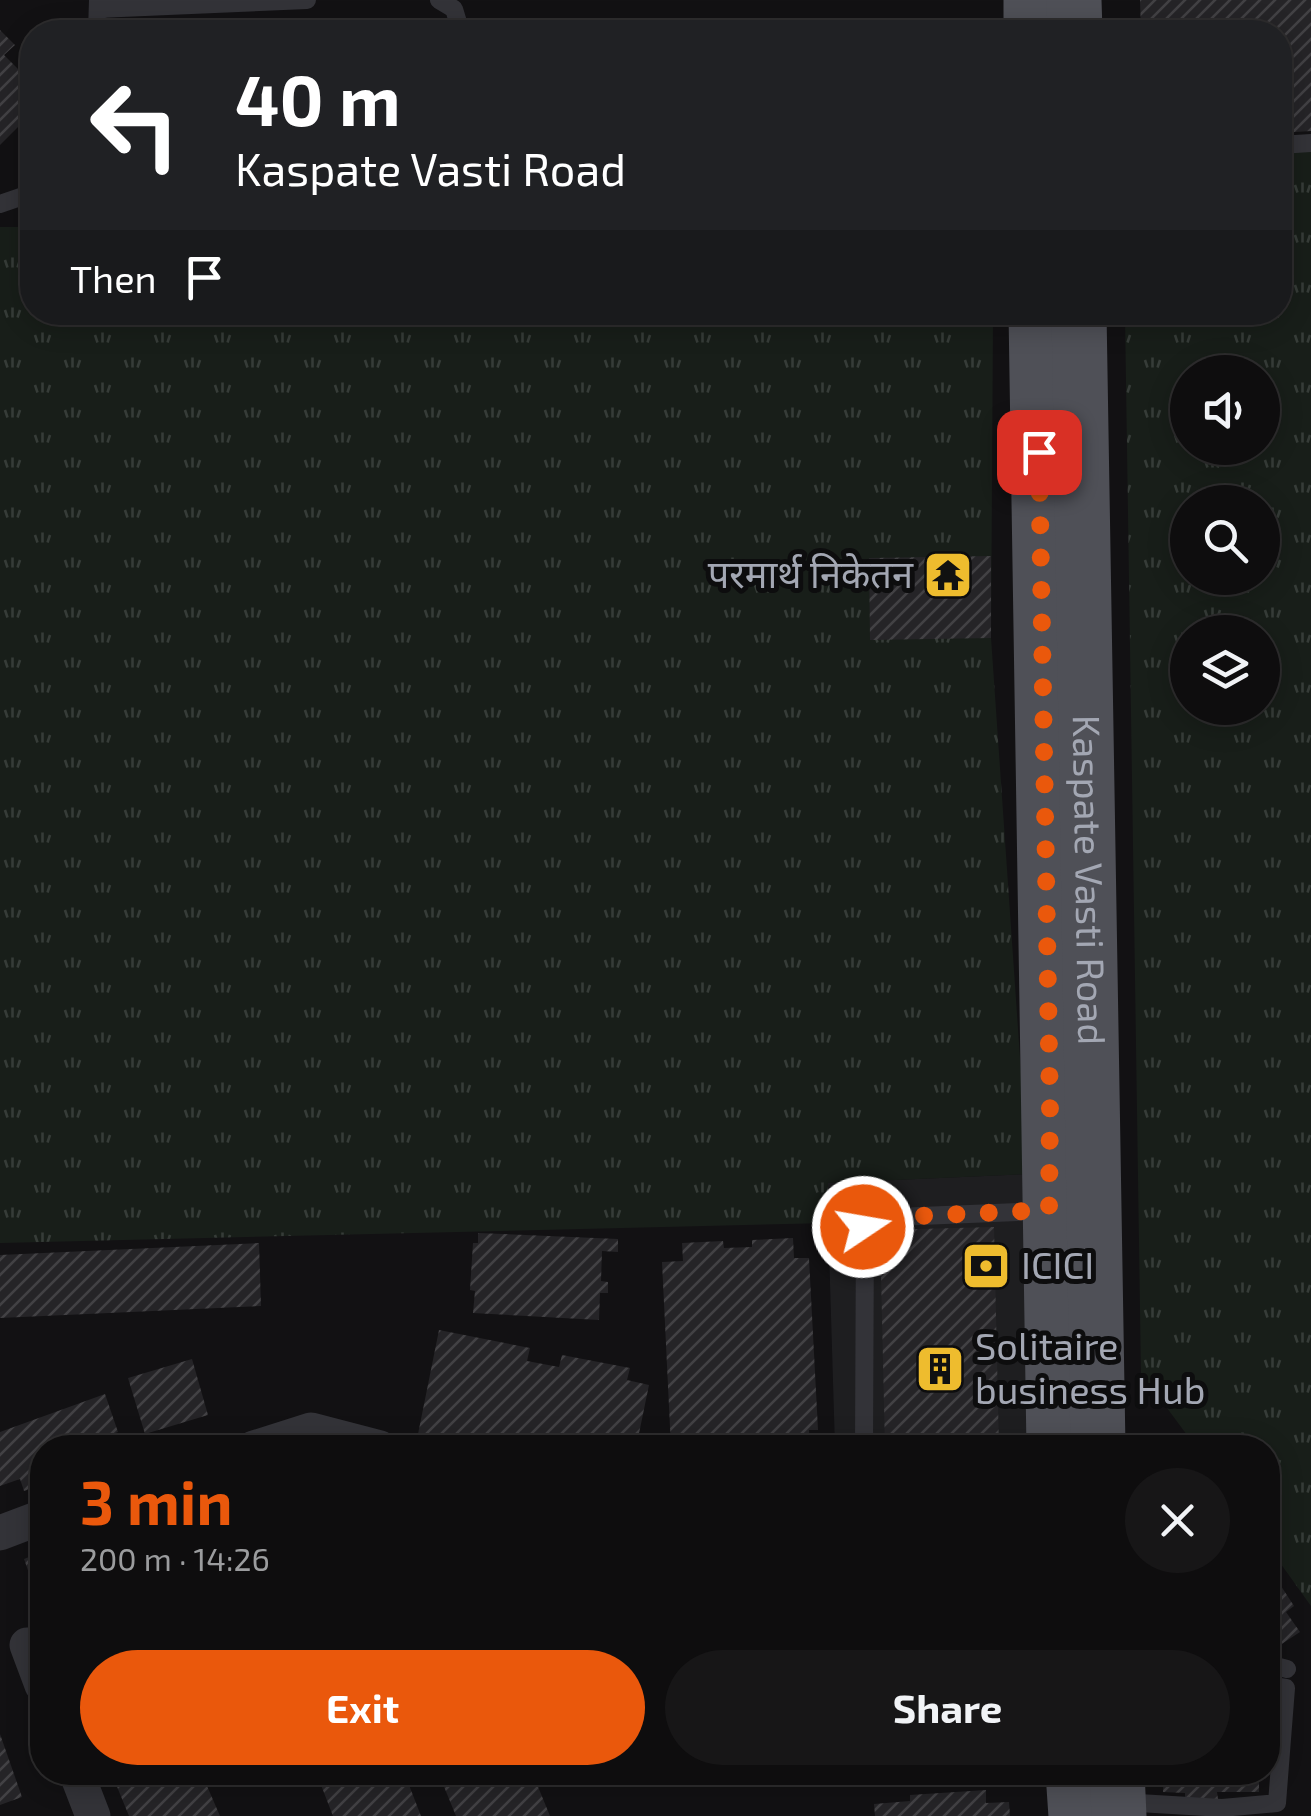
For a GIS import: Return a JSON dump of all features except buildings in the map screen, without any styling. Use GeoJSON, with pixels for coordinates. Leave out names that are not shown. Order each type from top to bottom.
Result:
{"type":"FeatureCollection","features":[{"type":"Feature","properties":{"kind":"main road","name":"Kaspate Vasti Road"},"geometry":{"type":"LineString","coordinates":[[1054,1435],[1049,1210],[1058,325]]}},
{"type":"Feature","properties":{"kind":"main road","name":"Kaspate Vasti Road"},"geometry":{"type":"LineString","coordinates":[[1058,325],[1098,1435]]}},
{"type":"Feature","properties":{"kind":"main road"},"geometry":{"type":"LineString","coordinates":[[1089,1785],[1108,1802]]}},
{"type":"Feature","properties":{"kind":"street"},"geometry":{"type":"LineString","coordinates":[[294,1435],[310,1430],[329,1435]]}},
{"type":"Feature","properties":{"kind":"street"},"geometry":{"type":"LineString","coordinates":[[0,1533],[30,1522]]}},
{"type":"Feature","properties":{"kind":"street"},"geometry":{"type":"LineString","coordinates":[[28,1645],[30,1651]]}},
{"type":"Feature","properties":{"kind":"street"},"geometry":{"type":"LineString","coordinates":[[81,1785],[92,1816]]}},
{"type":"Feature","properties":{"kind":"lane"},"geometry":{"type":"LineString","coordinates":[[98,4],[307,0]]}},
{"type":"Feature","properties":{"kind":"lane"},"geometry":{"type":"LineString","coordinates":[[439,0],[454,9],[457,20]]}},
{"type":"Feature","properties":{"kind":"lane"},"geometry":{"type":"LineString","coordinates":[[864,1435],[864,1222],[872,1218],[1049,1210]]}},
{"type":"Feature","properties":{"kind":"lane"},"geometry":{"type":"LineString","coordinates":[[1280,1667],[1286,1668]]}},
{"type":"Feature","properties":{"kind":"lane"},"geometry":{"type":"LineString","coordinates":[[1280,1687],[1286,1688],[1280,1765]]}},
{"type":"Feature","properties":{"kind":"lane"},"geometry":{"type":"LineString","coordinates":[[1108,1802],[1222,1808],[1277,1803],[1278,1785]]}},
{"type":"Feature","properties":{"kind":"shaded area"},"geometry":{"type":"Polygon","coordinates":[[[1028,1174],[1038,1435],[835,1435],[827,1183],[1028,1174]]]}},
{"type":"Feature","properties":{"kind":"green space"},"geometry":{"type":"Polygon","coordinates":[[[1292,142],[1311,142],[1311,1606],[1280,1563],[1280,1435],[1187,1435],[1141,1373],[1125,325],[1292,325],[1292,142]]]}},
{"type":"Feature","properties":{"kind":"green space"},"geometry":{"type":"Polygon","coordinates":[[[0,227],[20,227],[20,325],[993,325],[991,638],[1028,1174],[828,1183],[828,1223],[0,1243],[0,227]]]}},
{"type":"Feature","properties":{"kind":"place","name":"परमार्थ निकेतन"},"geometry":{"type":"Point","coordinates":[948,575]}},
{"type":"Feature","properties":{"kind":"place","name":"ICICI"},"geometry":{"type":"Point","coordinates":[986,1266]}},
{"type":"Feature","properties":{"kind":"place","name":"Solitaire business Hub"},"geometry":{"type":"Point","coordinates":[940,1369]}},
{"type":"Feature","properties":{"kind":"route"},"geometry":{"type":"LineString","coordinates":[[863,1227],[872,1218],[1049,1210],[1039,452]]}}]}
